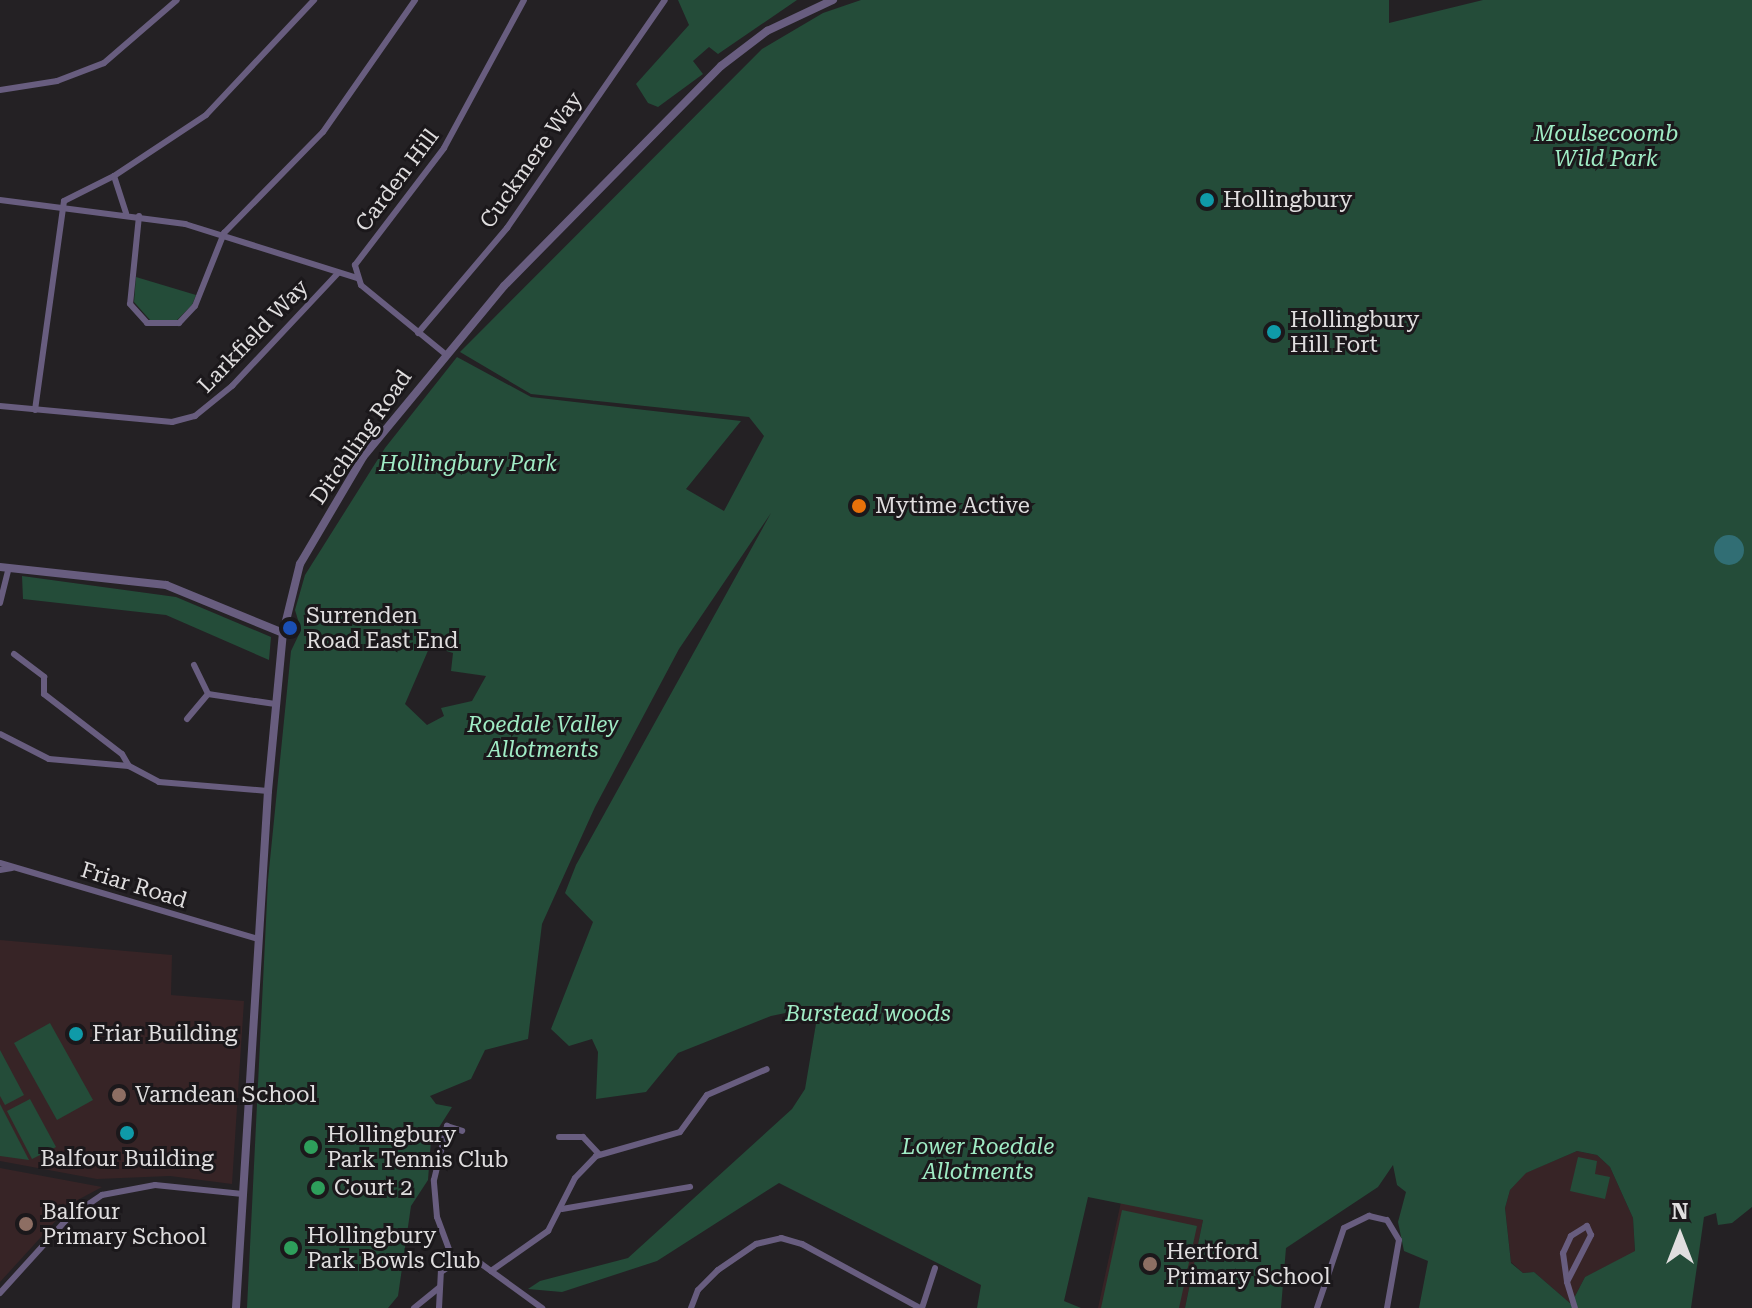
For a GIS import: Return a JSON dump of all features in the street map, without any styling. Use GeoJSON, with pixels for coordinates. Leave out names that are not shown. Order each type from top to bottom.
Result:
{"type":"FeatureCollection","features":[{"type":"Feature","properties":{"kind":"street"},"geometry":{"type":"LineString","coordinates":[[0,90],[57,81],[104,63],[177,0]]}},
{"type":"Feature","properties":{"kind":"street"},"geometry":{"type":"LineString","coordinates":[[63,205],[114,176],[206,115],[314,0]]}},
{"type":"Feature","properties":{"kind":"street"},"geometry":{"type":"LineString","coordinates":[[139,216],[130,304],[137,316],[156,326],[188,316],[224,233],[323,132],[415,0]]}},
{"type":"Feature","properties":{"kind":"street","name":"Carden Hill"},"geometry":{"type":"LineString","coordinates":[[357,278],[357,261],[411,198],[444,148],[524,0]]}},
{"type":"Feature","properties":{"kind":"street","name":"Cuckmere Way"},"geometry":{"type":"LineString","coordinates":[[418,333],[507,228],[665,0]]}},
{"type":"Feature","properties":{"kind":"street","name":"Ditchling Road"},"geometry":{"type":"LineString","coordinates":[[236,1308],[275,704],[283,633],[300,564],[363,457],[444,353],[721,66],[767,31],[833,0]]}},
{"type":"Feature","properties":{"kind":"street"},"geometry":{"type":"LineString","coordinates":[[114,176],[126,213]]}},
{"type":"Feature","properties":{"kind":"street"},"geometry":{"type":"LineString","coordinates":[[0,200],[126,213],[224,233],[337,274],[357,278],[444,353]]}},
{"type":"Feature","properties":{"kind":"street"},"geometry":{"type":"LineString","coordinates":[[35,410],[63,205]]}},
{"type":"Feature","properties":{"kind":"street","name":"Larkfield Way"},"geometry":{"type":"LineString","coordinates":[[0,406],[172,422],[195,416],[232,386],[337,274]]}},
{"type":"Feature","properties":{"kind":"street"},"geometry":{"type":"LineString","coordinates":[[0,603],[4,567],[166,585],[283,633]]}},
{"type":"Feature","properties":{"kind":"street"},"geometry":{"type":"LineString","coordinates":[[14,654],[44,677],[44,694],[122,754],[129,766]]}},
{"type":"Feature","properties":{"kind":"street"},"geometry":{"type":"LineString","coordinates":[[194,665],[208,694]]}},
{"type":"Feature","properties":{"kind":"street"},"geometry":{"type":"LineString","coordinates":[[208,694],[275,704]]}},
{"type":"Feature","properties":{"kind":"street"},"geometry":{"type":"LineString","coordinates":[[187,719],[208,694]]}},
{"type":"Feature","properties":{"kind":"street"},"geometry":{"type":"LineString","coordinates":[[0,734],[49,759],[129,766],[159,782],[268,791]]}},
{"type":"Feature","properties":{"kind":"street","name":"Friar Road"},"geometry":{"type":"LineString","coordinates":[[0,863],[258,939]]}},
{"type":"Feature","properties":{"kind":"street"},"geometry":{"type":"LineString","coordinates":[[0,870],[12,868]]}},
{"type":"Feature","properties":{"kind":"street"},"geometry":{"type":"LineString","coordinates":[[491,1271],[507,1255],[538,1239],[562,1209],[575,1178],[599,1154],[680,1132],[707,1095],[767,1069]]}},
{"type":"Feature","properties":{"kind":"street"},"geometry":{"type":"LineString","coordinates":[[453,1260],[437,1217],[434,1180],[447,1126],[462,1131]]}},
{"type":"Feature","properties":{"kind":"street"},"geometry":{"type":"LineString","coordinates":[[559,1137],[581,1136],[599,1154]]}},
{"type":"Feature","properties":{"kind":"street"},"geometry":{"type":"LineString","coordinates":[[0,1293],[68,1218],[102,1195],[155,1185],[243,1194]]}},
{"type":"Feature","properties":{"kind":"street"},"geometry":{"type":"LineString","coordinates":[[562,1209],[690,1187]]}},
{"type":"Feature","properties":{"kind":"street"},"geometry":{"type":"LineString","coordinates":[[1317,1308],[1344,1228],[1369,1216],[1387,1220],[1399,1240],[1387,1308]]}},
{"type":"Feature","properties":{"kind":"street"},"geometry":{"type":"LineString","coordinates":[[1567,1282],[1591,1235],[1587,1226],[1575,1232],[1564,1248],[1567,1282],[1575,1308]]}},
{"type":"Feature","properties":{"kind":"street"},"geometry":{"type":"LineString","coordinates":[[691,1308],[710,1277],[756,1244],[781,1238],[802,1244],[921,1308],[935,1268]]}},
{"type":"Feature","properties":{"kind":"street"},"geometry":{"type":"LineString","coordinates":[[439,1308],[441,1272],[453,1260],[472,1259],[542,1308]]}},
{"type":"Feature","properties":{"kind":"street"},"geometry":{"type":"LineString","coordinates":[[414,1308],[439,1288]]}},
{"type":"Feature","properties":{"kind":"shaded area","name":"Varndean School"},"geometry":{"type":"Polygon","coordinates":[[[0,940],[172,955],[171,995],[244,1001],[232,1184],[170,1176],[97,1179],[0,1161],[0,940]]]}},
{"type":"Feature","properties":{"kind":"shaded area"},"geometry":{"type":"Polygon","coordinates":[[[1577,1151],[1597,1155],[1610,1167],[1633,1218],[1635,1252],[1585,1277],[1571,1304],[1534,1272],[1523,1273],[1511,1262],[1505,1208],[1510,1190],[1525,1173],[1577,1151]]]}},
{"type":"Feature","properties":{"kind":"shaded area","name":"Balfour Primary School"},"geometry":{"type":"Polygon","coordinates":[[[0,1168],[102,1187],[72,1203],[0,1282],[0,1168]]]}},
{"type":"Feature","properties":{"kind":"shaded area","name":"Hertford Primary School"},"geometry":{"type":"Polygon","coordinates":[[[1121,1202],[1203,1220],[1185,1308],[1098,1308],[1121,1202]]]}},
{"type":"Feature","properties":{"kind":"green space"},"geometry":{"type":"Polygon","coordinates":[[[678,0],[797,0],[718,54],[709,47],[693,61],[703,74],[658,107],[648,103],[636,84],[689,25],[678,0]]]}},
{"type":"Feature","properties":{"kind":"green space"},"geometry":{"type":"Polygon","coordinates":[[[861,0],[1389,0],[1389,23],[1483,0],[1752,0],[1752,1207],[1732,1223],[1718,1225],[1716,1213],[1704,1217],[1691,1308],[1419,1308],[1428,1261],[1404,1251],[1398,1222],[1406,1192],[1397,1185],[1393,1165],[1378,1187],[1286,1248],[1281,1308],[1185,1308],[1203,1220],[1088,1197],[1064,1301],[1081,1308],[977,1308],[981,1285],[779,1183],[657,1261],[562,1292],[528,1289],[540,1281],[628,1258],[792,1109],[805,1089],[819,1006],[771,1016],[678,1053],[646,1092],[596,1099],[598,1052],[592,1039],[569,1046],[551,1029],[593,922],[565,893],[576,865],[771,513],[679,649],[595,807],[542,924],[528,1039],[485,1050],[471,1079],[430,1096],[436,1104],[452,1107],[431,1140],[428,1180],[411,1206],[398,1296],[388,1308],[247,1308],[268,880],[291,651],[301,630],[295,610],[305,575],[385,448],[457,357],[531,397],[741,421],[686,489],[724,511],[764,436],[749,417],[531,394],[460,352],[762,49],[823,13],[861,0]],[[430,646],[405,704],[427,725],[444,716],[441,708],[472,701],[486,676],[451,671],[453,653],[430,646]],[[1577,1151],[1526,1173],[1510,1190],[1505,1208],[1511,1263],[1523,1273],[1534,1272],[1571,1304],[1585,1277],[1635,1251],[1633,1218],[1610,1167],[1597,1155],[1577,1151]]]}},
{"type":"Feature","properties":{"kind":"green space"},"geometry":{"type":"Polygon","coordinates":[[[136,277],[196,295],[192,305],[177,320],[150,320],[134,302],[136,277]]]}},
{"type":"Feature","properties":{"kind":"green space"},"geometry":{"type":"Polygon","coordinates":[[[22,576],[176,597],[271,637],[269,660],[166,615],[23,599],[22,576]]]}},
{"type":"Feature","properties":{"kind":"green space"},"geometry":{"type":"Polygon","coordinates":[[[50,1023],[93,1100],[57,1120],[14,1043],[50,1023]]]}},
{"type":"Feature","properties":{"kind":"green space"},"geometry":{"type":"Polygon","coordinates":[[[0,1050],[24,1095],[5,1105],[0,1096],[0,1050]]]}},
{"type":"Feature","properties":{"kind":"green space"},"geometry":{"type":"Polygon","coordinates":[[[30,1099],[56,1147],[32,1159],[7,1111],[30,1099]]]}},
{"type":"Feature","properties":{"kind":"green space"},"geometry":{"type":"Polygon","coordinates":[[[0,1104],[29,1160],[0,1156],[0,1104]]]}},
{"type":"Feature","properties":{"kind":"green space"},"geometry":{"type":"Polygon","coordinates":[[[1578,1157],[1597,1161],[1595,1174],[1610,1177],[1605,1199],[1570,1191],[1578,1157]]]}},
{"type":"Feature","properties":{"kind":"green space","name":"Hertford Primary School"},"geometry":{"type":"Polygon","coordinates":[[[1122,1210],[1197,1226],[1179,1308],[1101,1308],[1122,1210]]]}},
{"type":"Feature","properties":{"kind":"water"},"geometry":{"type":"Polygon","coordinates":[[[1729,535],[1740,539],[1744,550],[1740,561],[1729,565],[1718,561],[1714,550],[1718,539],[1729,535]]]}},
{"type":"Feature","properties":{"kind":"place","name":"Hollingbury"},"geometry":{"type":"Point","coordinates":[1207,200]}},
{"type":"Feature","properties":{"kind":"place","name":"Hollingbury Hill Fort"},"geometry":{"type":"Point","coordinates":[1274,332]}},
{"type":"Feature","properties":{"kind":"place","name":"Mytime Active"},"geometry":{"type":"Point","coordinates":[859,506]}},
{"type":"Feature","properties":{"kind":"place","name":"Surrenden Road East End"},"geometry":{"type":"Point","coordinates":[290,628]}},
{"type":"Feature","properties":{"kind":"place","name":"Friar Building"},"geometry":{"type":"Point","coordinates":[76,1034]}},
{"type":"Feature","properties":{"kind":"place","name":"Varndean School"},"geometry":{"type":"Point","coordinates":[119,1095]}},
{"type":"Feature","properties":{"kind":"place","name":"Balfour Building"},"geometry":{"type":"Point","coordinates":[127,1133]}},
{"type":"Feature","properties":{"kind":"place","name":"Hollingbury Park Tennis Club"},"geometry":{"type":"Point","coordinates":[311,1147]}},
{"type":"Feature","properties":{"kind":"place","name":"Court 2"},"geometry":{"type":"Point","coordinates":[318,1188]}},
{"type":"Feature","properties":{"kind":"place","name":"Balfour Primary School"},"geometry":{"type":"Point","coordinates":[26,1224]}},
{"type":"Feature","properties":{"kind":"place","name":"Hollingbury Park Bowls Club"},"geometry":{"type":"Point","coordinates":[291,1248]}},
{"type":"Feature","properties":{"kind":"place","name":"Hertford Primary School"},"geometry":{"type":"Point","coordinates":[1150,1264]}},
{"type":"Feature","properties":{"kind":"park label","name":"Moulsecoomb Wild Park"},"geometry":{"type":"Point","coordinates":[1606,146]}},
{"type":"Feature","properties":{"kind":"park label","name":"Hollingbury Park"},"geometry":{"type":"Point","coordinates":[468,464]}},
{"type":"Feature","properties":{"kind":"park label","name":"Roedale Valley Allotments"},"geometry":{"type":"Point","coordinates":[543,736]}},
{"type":"Feature","properties":{"kind":"park label","name":"Burstead woods"},"geometry":{"type":"Point","coordinates":[868,1014]}},
{"type":"Feature","properties":{"kind":"park label","name":"Lower Roedale Allotments"},"geometry":{"type":"Point","coordinates":[978,1158]}}]}
